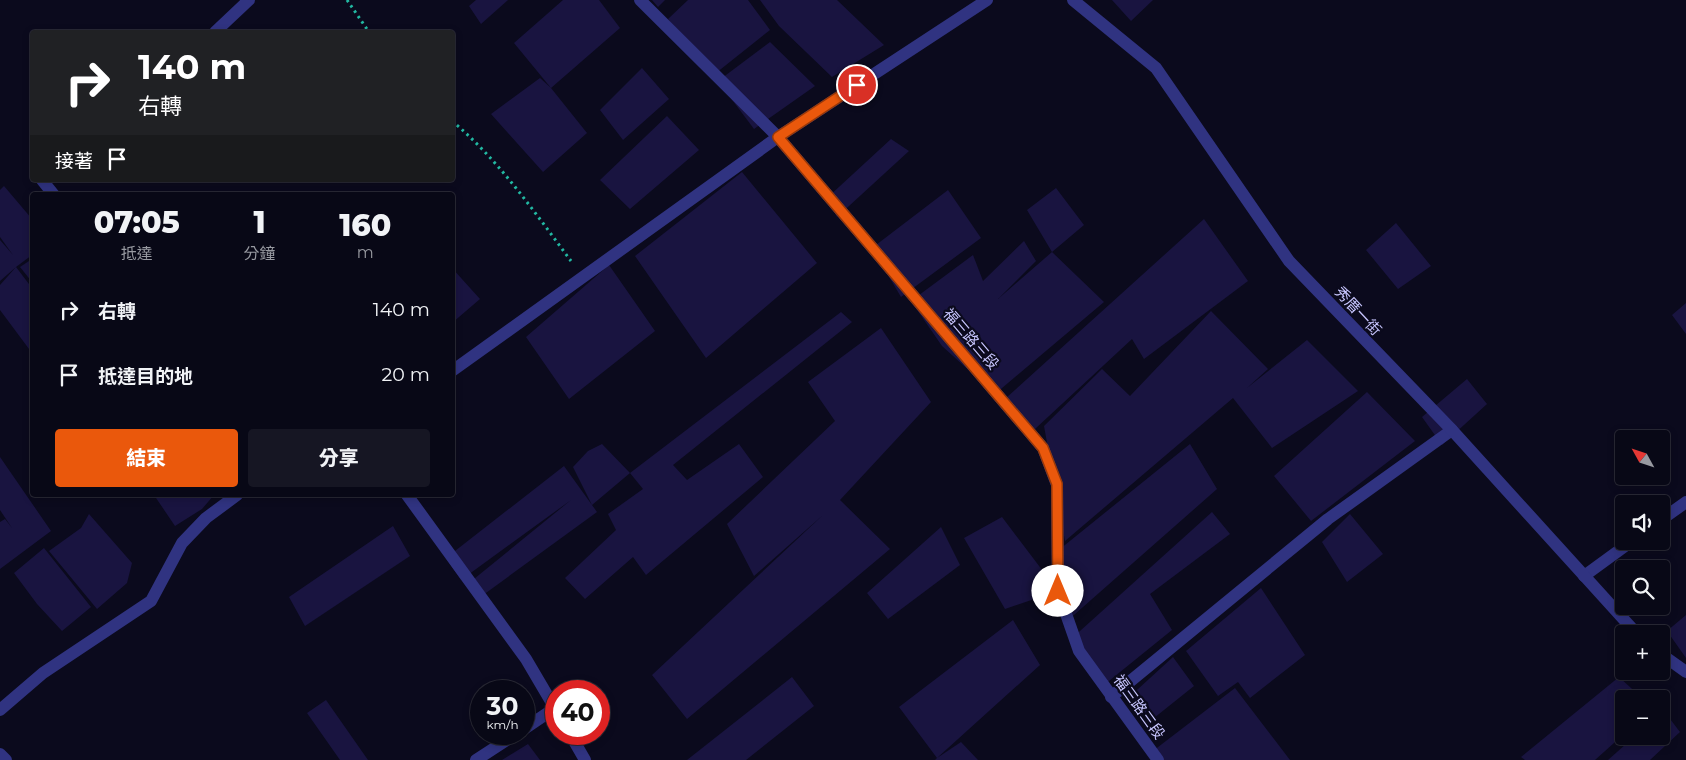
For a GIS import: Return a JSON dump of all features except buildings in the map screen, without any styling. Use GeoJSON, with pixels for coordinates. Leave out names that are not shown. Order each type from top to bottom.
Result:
{"type":"FeatureCollection","features":[{"type":"Feature","properties":{"kind":"street"},"geometry":{"type":"LineString","coordinates":[[216,30],[249,0]]}},
{"type":"Feature","properties":{"kind":"street","name":"福三路三段"},"geometry":{"type":"LineString","coordinates":[[640,0],[778,137],[1043,448],[1057,484],[1058,591],[1079,651],[1158,760]]}},
{"type":"Feature","properties":{"kind":"street"},"geometry":{"type":"LineString","coordinates":[[455,369],[778,137],[987,0]]}},
{"type":"Feature","properties":{"kind":"street","name":"秀厝一街"},"geometry":{"type":"LineString","coordinates":[[1073,0],[1156,68],[1289,262],[1452,430],[1629,625]]}},
{"type":"Feature","properties":{"kind":"street"},"geometry":{"type":"LineString","coordinates":[[44,182],[52,192]]}},
{"type":"Feature","properties":{"kind":"street"},"geometry":{"type":"LineString","coordinates":[[1111,697],[1328,519],[1452,430]]}},
{"type":"Feature","properties":{"kind":"street"},"geometry":{"type":"LineString","coordinates":[[0,710],[43,673],[151,601],[182,543],[206,518],[234,497]]}},
{"type":"Feature","properties":{"kind":"street"},"geometry":{"type":"LineString","coordinates":[[408,497],[526,659],[545,691]]}},
{"type":"Feature","properties":{"kind":"street"},"geometry":{"type":"LineString","coordinates":[[1670,514],[1686,502]]}},
{"type":"Feature","properties":{"kind":"street"},"geometry":{"type":"LineString","coordinates":[[1584,576],[1620,550]]}},
{"type":"Feature","properties":{"kind":"street"},"geometry":{"type":"LineString","coordinates":[[1670,660],[1686,672]]}},
{"type":"Feature","properties":{"kind":"street"},"geometry":{"type":"LineString","coordinates":[[476,760],[499,745]]}},
{"type":"Feature","properties":{"kind":"street"},"geometry":{"type":"LineString","coordinates":[[576,745],[585,760]]}},
{"type":"Feature","properties":{"kind":"street"},"geometry":{"type":"LineString","coordinates":[[0,754],[6,760]]}},
{"type":"Feature","properties":{"kind":"path"},"geometry":{"type":"LineString","coordinates":[[347,0],[368,30]]}},
{"type":"Feature","properties":{"kind":"path"},"geometry":{"type":"LineString","coordinates":[[455,123],[468,134],[511,182],[584,278]]}},
{"type":"Feature","properties":{"kind":"route"},"geometry":{"type":"LineString","coordinates":[[857,85],[778,137],[1043,448],[1057,484],[1058,591]]}}]}
